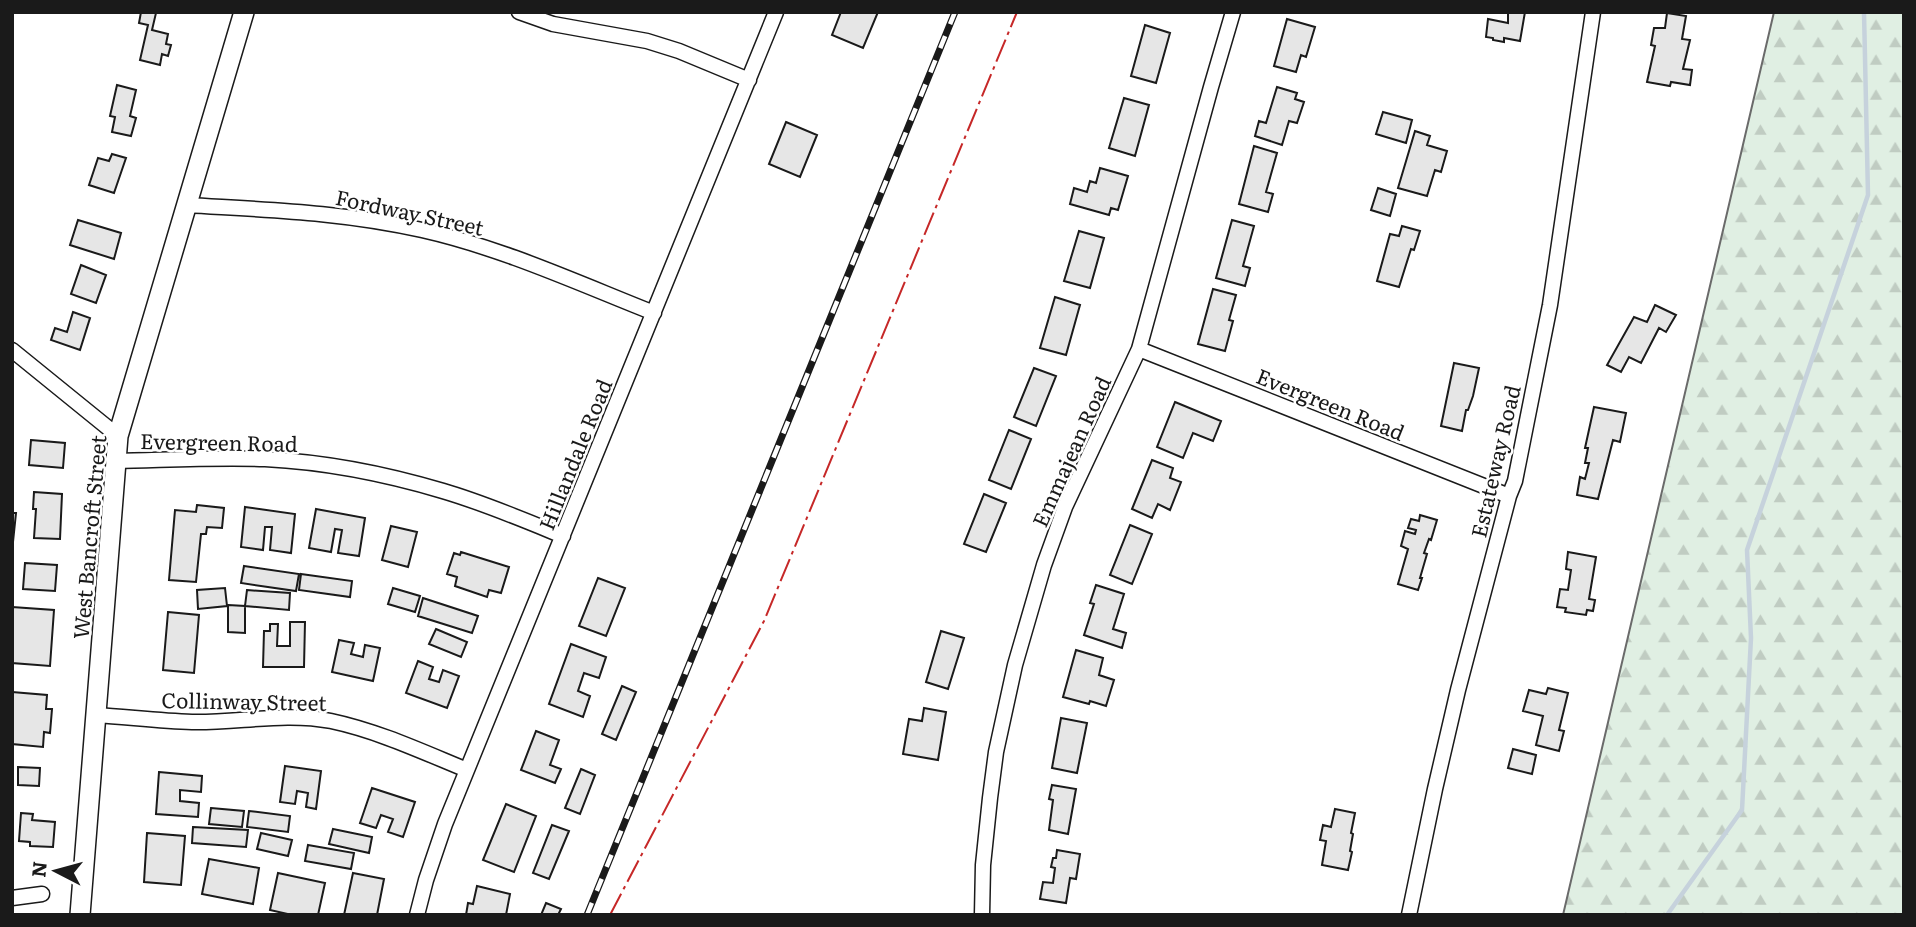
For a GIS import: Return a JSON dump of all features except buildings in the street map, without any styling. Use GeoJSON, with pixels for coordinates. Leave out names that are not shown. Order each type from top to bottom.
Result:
{"type":"FeatureCollection","features":[{"type":"Feature","properties":{"kind":"main road","name":"West Bancroft Street"},"geometry":{"type":"LineString","coordinates":[[80,915],[118,436],[244,12]]}},
{"type":"Feature","properties":{"kind":"street"},"geometry":{"type":"LineString","coordinates":[[519,12],[553,24],[648,41],[749,80]]}},
{"type":"Feature","properties":{"kind":"street","name":"Hillandale Road"},"geometry":{"type":"LineString","coordinates":[[418,915],[426,880],[445,824],[776,12]]}},
{"type":"Feature","properties":{"kind":"street","name":"Emmajean Road"},"geometry":{"type":"LineString","coordinates":[[982,915],[983,865],[996,752],[1015,665],[1044,565],[1065,507],[1139,349],[1234,12]]}},
{"type":"Feature","properties":{"kind":"street","name":"Estateway Road"},"geometry":{"type":"LineString","coordinates":[[1409,915],[1449,727],[1515,481],[1550,305],[1593,12]]}},
{"type":"Feature","properties":{"kind":"street","name":"Fordway Street"},"geometry":{"type":"LineString","coordinates":[[187,205],[319,212],[424,230],[537,266],[654,313]]}},
{"type":"Feature","properties":{"kind":"street","name":"Evergreen Road"},"geometry":{"type":"LineString","coordinates":[[1139,349],[1509,496]]}},
{"type":"Feature","properties":{"kind":"street","name":"Evergreen Road"},"geometry":{"type":"LineString","coordinates":[[12,350],[118,436]]}},
{"type":"Feature","properties":{"kind":"street","name":"Evergreen Road"},"geometry":{"type":"LineString","coordinates":[[116,461],[266,459],[383,475],[445,491],[563,536]]}},
{"type":"Feature","properties":{"kind":"street","name":"Collinway Street"},"geometry":{"type":"LineString","coordinates":[[96,715],[191,722],[290,718],[330,721],[403,744],[467,770]]}},
{"type":"Feature","properties":{"kind":"street"},"geometry":{"type":"LineString","coordinates":[[12,898],[42,894]]}},
{"type":"Feature","properties":{"kind":"green space"},"geometry":{"type":"Polygon","coordinates":[[[1774,12],[1904,12],[1904,915],[1563,915],[1774,12]]]}},
{"type":"Feature","properties":{"kind":"waterway"},"geometry":{"type":"LineString","coordinates":[[1667,915],[1742,810],[1751,638],[1747,550],[1868,195],[1864,12]]}},
{"type":"Feature","properties":{"kind":"railway"},"geometry":{"type":"LineString","coordinates":[[587,915],[955,12]]}},
{"type":"Feature","properties":{"kind":"power"},"geometry":{"type":"LineString","coordinates":[[610,915],[764,621],[1017,12]]}}]}
